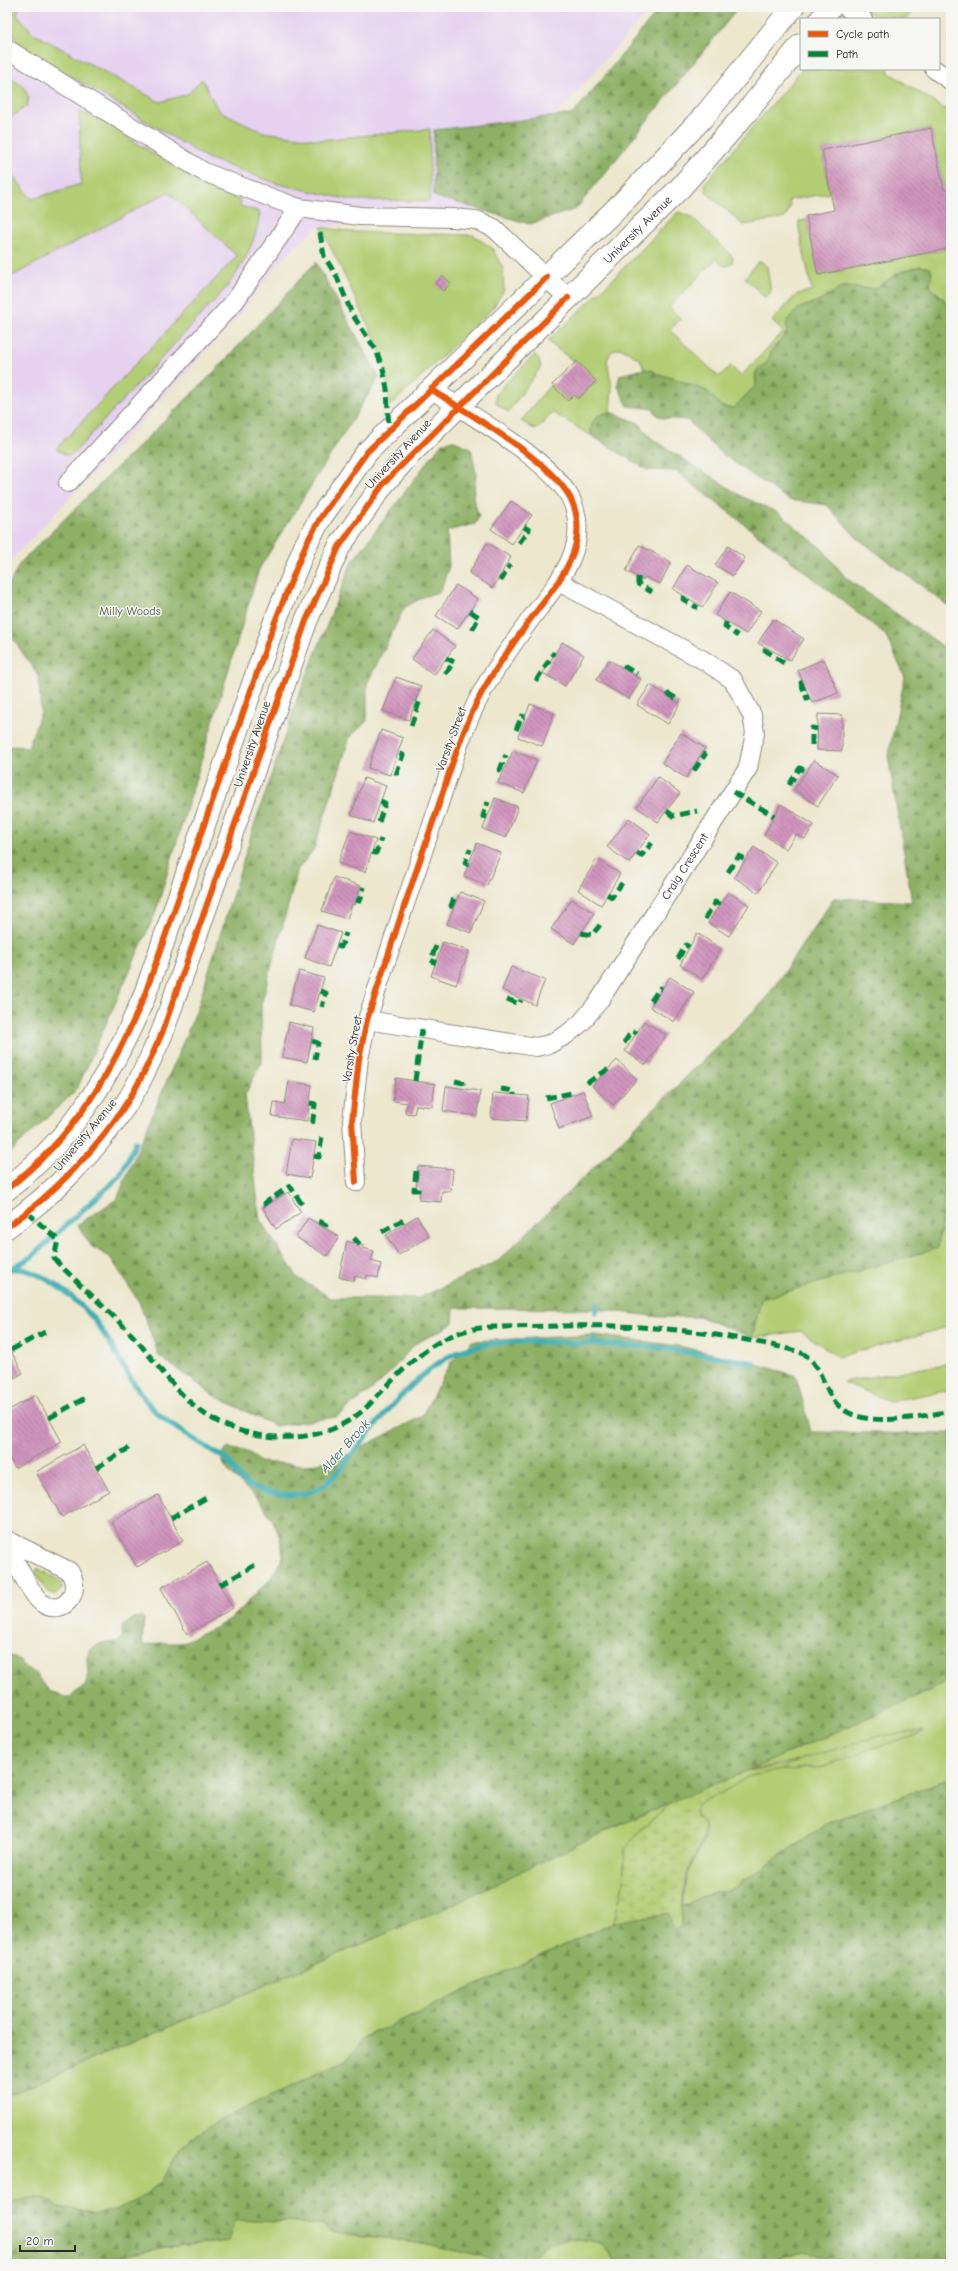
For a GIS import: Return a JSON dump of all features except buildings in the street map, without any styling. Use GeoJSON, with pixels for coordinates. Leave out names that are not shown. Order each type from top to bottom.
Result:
{"type":"FeatureCollection","features":[{"type":"Feature","properties":{"kind":"main road","name":"University Avenue"},"geometry":{"type":"LineString","coordinates":[[7,1188],[40,1160],[82,1114],[114,1063],[129,1031],[144,997],[274,624],[306,544],[321,517],[367,452],[626,199],[706,114],[793,7]]}},
{"type":"Feature","properties":{"kind":"main road"},"geometry":{"type":"LineString","coordinates":[[823,18],[831,7]]}},
{"type":"Feature","properties":{"kind":"main road","name":"University Avenue"},"geometry":{"type":"LineString","coordinates":[[7,1227],[54,1189],[105,1132],[128,1101],[162,1033],[306,621],[339,547],[384,483],[458,407],[680,188],[746,113],[800,46]]}},
{"type":"Feature","properties":{"kind":"street"},"geometry":{"type":"LineString","coordinates":[[846,7],[862,18]]}},
{"type":"Feature","properties":{"kind":"street"},"geometry":{"type":"LineString","coordinates":[[7,50],[204,172],[277,200],[300,208],[360,216],[476,220],[494,228],[506,238],[568,298]]}},
{"type":"Feature","properties":{"kind":"street"},"geometry":{"type":"LineString","coordinates":[[935,70],[951,81]]}},
{"type":"Feature","properties":{"kind":"street"},"geometry":{"type":"LineString","coordinates":[[68,483],[235,301],[300,208]]}},
{"type":"Feature","properties":{"kind":"street","name":"Varsity Street"},"geometry":{"type":"LineString","coordinates":[[356,1182],[352,1121],[359,1059],[367,1020],[463,731],[489,680],[527,624],[559,582],[570,561],[576,541],[578,521],[573,503],[561,483],[540,462],[431,389]]}},
{"type":"Feature","properties":{"kind":"street","name":"Craig Crescent"},"geometry":{"type":"LineString","coordinates":[[367,1020],[536,1047],[550,1044],[566,1035],[581,1023],[617,976],[748,768],[753,751],[754,727],[752,715],[744,697],[733,680],[705,660],[559,582]]}},
{"type":"Feature","properties":{"kind":"shaded area"},"geometry":{"type":"Polygon","coordinates":[[[7,7],[652,7],[468,214],[317,227],[277,265],[243,311],[7,565],[7,7]]]}},
{"type":"Feature","properties":{"kind":"green space"},"geometry":{"type":"Polygon","coordinates":[[[13,7],[19,7],[17,14],[33,33],[160,102],[188,94],[202,79],[218,110],[263,132],[320,140],[430,129],[430,201],[351,200],[278,184],[207,158],[29,51],[15,40],[10,15],[13,7]]]}},
{"type":"Feature","properties":{"kind":"green space"},"geometry":{"type":"Polygon","coordinates":[[[661,7],[739,7],[576,209],[530,224],[433,196],[434,130],[573,114],[661,7]]]}},
{"type":"Feature","properties":{"kind":"green space"},"geometry":{"type":"Polygon","coordinates":[[[862,7],[916,7],[909,18],[877,18],[862,7]]]}},
{"type":"Feature","properties":{"kind":"green space"},"geometry":{"type":"Polygon","coordinates":[[[801,70],[889,70],[888,72],[951,113],[951,189],[944,190],[931,128],[822,150],[830,193],[789,200],[790,207],[785,218],[743,225],[706,192],[705,183],[801,70]]]}},
{"type":"Feature","properties":{"kind":"green space"},"geometry":{"type":"Polygon","coordinates":[[[7,75],[24,87],[29,98],[27,106],[7,120],[7,75]]]}},
{"type":"Feature","properties":{"kind":"green space"},"geometry":{"type":"Polygon","coordinates":[[[79,112],[101,120],[197,181],[241,201],[240,206],[260,212],[256,232],[248,252],[227,287],[74,453],[68,456],[56,449],[237,256],[168,192],[7,279],[7,177],[11,174],[7,168],[32,199],[81,184],[79,112]]]}},
{"type":"Feature","properties":{"kind":"green space"},"geometry":{"type":"Polygon","coordinates":[[[678,212],[692,217],[733,257],[732,263],[729,266],[724,266],[716,259],[669,307],[681,319],[670,330],[719,377],[730,366],[741,376],[783,332],[772,321],[797,294],[812,291],[799,229],[799,221],[807,220],[819,275],[951,248],[951,312],[946,302],[933,290],[930,283],[931,279],[921,266],[900,272],[878,287],[872,289],[843,287],[821,300],[798,309],[786,325],[787,332],[766,364],[758,368],[755,376],[756,385],[734,408],[722,407],[707,391],[644,369],[640,359],[620,348],[612,351],[607,360],[612,387],[610,412],[598,417],[595,420],[591,427],[592,436],[553,413],[536,430],[521,421],[551,384],[574,395],[578,399],[596,382],[585,370],[548,341],[611,281],[678,212]]]}},
{"type":"Feature","properties":{"kind":"green space"},"geometry":{"type":"Polygon","coordinates":[[[321,227],[353,232],[473,235],[492,248],[503,268],[504,290],[492,309],[390,406],[386,372],[377,343],[321,227]]]}},
{"type":"Feature","properties":{"kind":"green space"},"geometry":{"type":"Polygon","coordinates":[[[761,261],[767,267],[771,292],[766,297],[763,296],[745,278],[757,263],[761,261]]]}},
{"type":"Feature","properties":{"kind":"green space","name":"Milly Woods"},"geometry":{"type":"Polygon","coordinates":[[[316,262],[379,377],[259,569],[155,914],[77,1089],[7,1156],[7,746],[28,747],[41,712],[38,675],[7,630],[7,589],[20,563],[215,371],[316,262]]]}},
{"type":"Feature","properties":{"kind":"green space"},"geometry":{"type":"Polygon","coordinates":[[[921,266],[930,268],[932,273],[930,284],[932,291],[941,296],[951,312],[951,608],[856,537],[827,505],[789,500],[722,454],[687,420],[663,418],[657,415],[653,409],[628,406],[617,385],[620,375],[644,369],[652,370],[660,376],[667,376],[707,391],[722,407],[734,408],[756,385],[756,372],[766,364],[772,350],[787,332],[787,320],[798,309],[821,300],[843,287],[872,289],[878,287],[900,272],[921,266]]]}},
{"type":"Feature","properties":{"kind":"green space"},"geometry":{"type":"Polygon","coordinates":[[[535,354],[541,367],[508,412],[496,403],[496,393],[535,354]]]}},
{"type":"Feature","properties":{"kind":"green space"},"geometry":{"type":"Polygon","coordinates":[[[610,412],[639,423],[651,438],[743,497],[779,513],[822,549],[846,578],[951,652],[951,1143],[938,1248],[761,1299],[752,1338],[701,1317],[660,1317],[595,1309],[454,1308],[453,1324],[415,1344],[380,1383],[336,1417],[275,1426],[213,1395],[159,1356],[139,1302],[110,1257],[92,1247],[77,1225],[117,1199],[197,1009],[253,829],[298,697],[352,562],[441,444],[452,440],[471,448],[476,474],[473,497],[479,517],[475,524],[447,531],[449,566],[440,592],[423,597],[404,608],[367,684],[367,721],[350,737],[314,849],[298,869],[261,1005],[262,1061],[245,1095],[260,1220],[298,1278],[331,1298],[419,1298],[498,1261],[765,1000],[834,898],[912,902],[888,756],[905,677],[885,634],[676,471],[647,470],[592,436],[591,426],[597,416],[610,412]]]}},
{"type":"Feature","properties":{"kind":"green space"},"geometry":{"type":"Polygon","coordinates":[[[951,1143],[951,1326],[838,1357],[801,1331],[752,1338],[761,1299],[938,1248],[951,1143]]]}},
{"type":"Feature","properties":{"kind":"green space"},"geometry":{"type":"Polygon","coordinates":[[[595,1335],[678,1346],[747,1361],[796,1376],[811,1432],[941,1434],[951,1431],[951,1681],[747,1771],[620,1824],[443,1909],[7,2096],[7,1655],[17,1658],[25,1667],[36,1674],[49,1691],[65,1697],[70,1697],[85,1685],[88,1678],[87,1657],[89,1651],[101,1643],[118,1642],[122,1638],[122,1627],[134,1618],[142,1617],[144,1619],[142,1644],[144,1646],[159,1643],[181,1643],[217,1627],[230,1619],[271,1578],[283,1557],[279,1534],[269,1514],[254,1496],[225,1467],[221,1454],[227,1448],[241,1450],[248,1453],[259,1462],[308,1465],[341,1458],[422,1416],[451,1362],[472,1341],[595,1335]]]}},
{"type":"Feature","properties":{"kind":"green space"},"geometry":{"type":"Polygon","coordinates":[[[951,1363],[951,1390],[889,1401],[843,1382],[951,1363]]]}},
{"type":"Feature","properties":{"kind":"green space"},"geometry":{"type":"Polygon","coordinates":[[[38,1568],[61,1582],[62,1589],[57,1594],[50,1593],[44,1587],[36,1572],[38,1568]]]}},
{"type":"Feature","properties":{"kind":"green space"},"geometry":{"type":"Polygon","coordinates":[[[951,1681],[951,1778],[825,1824],[733,1889],[703,1896],[682,1907],[687,1874],[705,1837],[705,1824],[696,1816],[694,1809],[702,1802],[728,1789],[747,1777],[773,1771],[824,1767],[872,1748],[915,1736],[922,1732],[747,1771],[951,1681]]]}},
{"type":"Feature","properties":{"kind":"green space"},"geometry":{"type":"Polygon","coordinates":[[[923,1731],[915,1736],[872,1748],[824,1767],[773,1771],[747,1777],[728,1789],[702,1802],[694,1809],[696,1816],[705,1824],[703,1838],[685,1880],[682,1927],[673,1930],[669,1913],[614,1922],[623,1884],[625,1850],[643,1827],[673,1801],[747,1771],[779,1766],[879,1736],[923,1731]]]}},
{"type":"Feature","properties":{"kind":"green space"},"geometry":{"type":"Polygon","coordinates":[[[951,1778],[951,2264],[858,2264],[803,2252],[777,2259],[772,2264],[618,2264],[601,2243],[570,2238],[552,2242],[531,2260],[510,2264],[419,2242],[331,2232],[324,2224],[236,2220],[229,2241],[165,2247],[84,2264],[7,2264],[7,2205],[30,2198],[44,2198],[60,2207],[95,2214],[115,2210],[138,2200],[160,2183],[181,2148],[199,2133],[221,2120],[348,2059],[363,2038],[614,1922],[669,1913],[682,1928],[682,1907],[703,1896],[733,1889],[825,1824],[951,1778]]]}},
{"type":"Feature","properties":{"kind":"green space"},"geometry":{"type":"Polygon","coordinates":[[[673,1801],[643,1827],[625,1850],[623,1884],[614,1922],[363,2038],[348,2059],[221,2120],[199,2133],[181,2148],[160,2183],[138,2200],[115,2210],[96,2214],[60,2207],[44,2198],[7,2205],[7,2096],[443,1909],[531,1865],[673,1801]]]}},
{"type":"Feature","properties":{"kind":"green space"},"geometry":{"type":"Polygon","coordinates":[[[235,2220],[324,2224],[331,2232],[419,2242],[510,2264],[84,2264],[165,2247],[229,2241],[235,2220]]]}},
{"type":"Feature","properties":{"kind":"green space"},"geometry":{"type":"Polygon","coordinates":[[[572,2238],[601,2243],[618,2264],[524,2264],[552,2242],[572,2238]]]}},
{"type":"Feature","properties":{"kind":"green space"},"geometry":{"type":"Polygon","coordinates":[[[803,2252],[858,2264],[772,2264],[777,2259],[803,2252]]]}},
{"type":"Feature","properties":{"kind":"waterway"},"geometry":{"type":"LineString","coordinates":[[12,1268],[30,1258],[120,1176],[136,1142]]}},
{"type":"Feature","properties":{"kind":"waterway","name":"Alder Brook"},"geometry":{"type":"LineString","coordinates":[[7,1270],[18,1269],[43,1277],[68,1294],[80,1304],[96,1322],[131,1380],[156,1412],[179,1430],[227,1460],[240,1479],[247,1485],[277,1494],[304,1494],[312,1492],[326,1484],[342,1468],[360,1444],[403,1394],[428,1371],[454,1354],[469,1348],[504,1342],[594,1344],[594,1339]]}},
{"type":"Feature","properties":{"kind":"waterway","name":"Alder Brook"},"geometry":{"type":"LineString","coordinates":[[596,1312],[597,1304]]}},
{"type":"Feature","properties":{"kind":"waterway"},"geometry":{"type":"LineString","coordinates":[[594,1344],[654,1347],[754,1363]]}},
{"type":"Feature","properties":{"kind":"marked path"},"geometry":{"type":"LineString","coordinates":[[320,233],[324,256],[337,277],[352,314],[376,350],[383,369],[387,389],[389,431]]}},
{"type":"Feature","properties":{"kind":"marked path"},"geometry":{"type":"LineString","coordinates":[[519,543],[529,530],[524,527]]}},
{"type":"Feature","properties":{"kind":"marked path"},"geometry":{"type":"LineString","coordinates":[[499,577],[502,579],[510,565]]}},
{"type":"Feature","properties":{"kind":"marked path"},"geometry":{"type":"LineString","coordinates":[[638,577],[638,584],[652,592]]}},
{"type":"Feature","properties":{"kind":"marked path"},"geometry":{"type":"LineString","coordinates":[[684,596],[683,599],[698,608]]}},
{"type":"Feature","properties":{"kind":"marked path"},"geometry":{"type":"LineString","coordinates":[[470,611],[479,617],[471,632]]}},
{"type":"Feature","properties":{"kind":"marked path"},"geometry":{"type":"LineString","coordinates":[[726,622],[725,627],[738,636]]}},
{"type":"Feature","properties":{"kind":"marked path"},"geometry":{"type":"LineString","coordinates":[[766,648],[765,650],[784,663]]}},
{"type":"Feature","properties":{"kind":"marked path"},"geometry":{"type":"LineString","coordinates":[[536,681],[553,654],[554,655]]}},
{"type":"Feature","properties":{"kind":"marked path"},"geometry":{"type":"LineString","coordinates":[[445,674],[454,662],[446,658]]}},
{"type":"Feature","properties":{"kind":"marked path"},"geometry":{"type":"LineString","coordinates":[[624,669],[625,667],[637,674]]}},
{"type":"Feature","properties":{"kind":"marked path"},"geometry":{"type":"LineString","coordinates":[[803,682],[801,683],[808,701]]}},
{"type":"Feature","properties":{"kind":"marked path"},"geometry":{"type":"LineString","coordinates":[[668,696],[669,694],[680,701]]}},
{"type":"Feature","properties":{"kind":"marked path"},"geometry":{"type":"LineString","coordinates":[[411,726],[420,700],[417,699]]}},
{"type":"Feature","properties":{"kind":"marked path"},"geometry":{"type":"LineString","coordinates":[[516,730],[522,716],[525,717]]}},
{"type":"Feature","properties":{"kind":"marked path"},"geometry":{"type":"LineString","coordinates":[[812,745],[812,728],[817,729]]}},
{"type":"Feature","properties":{"kind":"marked path"},"geometry":{"type":"LineString","coordinates":[[396,775],[403,755],[397,753]]}},
{"type":"Feature","properties":{"kind":"marked path"},"geometry":{"type":"LineString","coordinates":[[693,768],[695,769],[706,753]]}},
{"type":"Feature","properties":{"kind":"marked path"},"geometry":{"type":"LineString","coordinates":[[502,771],[500,770],[506,755]]}},
{"type":"Feature","properties":{"kind":"marked path"},"geometry":{"type":"LineString","coordinates":[[789,785],[800,768],[807,772]]}},
{"type":"Feature","properties":{"kind":"marked path"},"geometry":{"type":"LineString","coordinates":[[733,792],[774,816]]}},
{"type":"Feature","properties":{"kind":"marked path"},"geometry":{"type":"LineString","coordinates":[[379,822],[385,803],[380,801]]}},
{"type":"Feature","properties":{"kind":"marked path"},"geometry":{"type":"LineString","coordinates":[[487,817],[483,816],[488,802]]}},
{"type":"Feature","properties":{"kind":"marked path"},"geometry":{"type":"LineString","coordinates":[[667,811],[673,816],[697,811]]}},
{"type":"Feature","properties":{"kind":"marked path"},"geometry":{"type":"LineString","coordinates":[[372,852],[376,853],[381,839]]}},
{"type":"Feature","properties":{"kind":"marked path"},"geometry":{"type":"LineString","coordinates":[[637,853],[641,856],[652,843]]}},
{"type":"Feature","properties":{"kind":"marked path"},"geometry":{"type":"LineString","coordinates":[[469,865],[465,863],[470,849]]}},
{"type":"Feature","properties":{"kind":"marked path"},"geometry":{"type":"LineString","coordinates":[[728,872],[739,856],[746,859]]}},
{"type":"Feature","properties":{"kind":"marked path"},"geometry":{"type":"LineString","coordinates":[[607,894],[612,897],[622,883]]}},
{"type":"Feature","properties":{"kind":"marked path"},"geometry":{"type":"LineString","coordinates":[[356,900],[360,901],[364,887]]}},
{"type":"Feature","properties":{"kind":"marked path"},"geometry":{"type":"LineString","coordinates":[[453,907],[451,906],[455,896]]}},
{"type":"Feature","properties":{"kind":"marked path"},"geometry":{"type":"LineString","coordinates":[[705,919],[715,902],[720,905]]}},
{"type":"Feature","properties":{"kind":"marked path"},"geometry":{"type":"LineString","coordinates":[[581,933],[592,935],[600,925]]}},
{"type":"Feature","properties":{"kind":"marked path"},"geometry":{"type":"LineString","coordinates":[[337,946],[341,947],[346,933]]}},
{"type":"Feature","properties":{"kind":"marked path"},"geometry":{"type":"LineString","coordinates":[[678,959],[686,945],[689,947]]}},
{"type":"Feature","properties":{"kind":"marked path"},"geometry":{"type":"LineString","coordinates":[[436,946],[431,960],[436,963]]}},
{"type":"Feature","properties":{"kind":"marked path"},"geometry":{"type":"LineString","coordinates":[[651,1001],[660,988],[662,989]]}},
{"type":"Feature","properties":{"kind":"marked path"},"geometry":{"type":"LineString","coordinates":[[320,991],[326,993],[322,1007]]}},
{"type":"Feature","properties":{"kind":"marked path"},"geometry":{"type":"LineString","coordinates":[[507,999],[519,1004],[521,1000]]}},
{"type":"Feature","properties":{"kind":"marked path"},"geometry":{"type":"LineString","coordinates":[[415,1081],[422,1029]]}},
{"type":"Feature","properties":{"kind":"marked path"},"geometry":{"type":"LineString","coordinates":[[624,1043],[632,1031],[637,1033]]}},
{"type":"Feature","properties":{"kind":"marked path"},"geometry":{"type":"LineString","coordinates":[[312,1041],[318,1043],[315,1059]]}},
{"type":"Feature","properties":{"kind":"marked path"},"geometry":{"type":"LineString","coordinates":[[587,1083],[610,1068]]}},
{"type":"Feature","properties":{"kind":"marked path"},"geometry":{"type":"LineString","coordinates":[[455,1081],[463,1083],[463,1088]]}},
{"type":"Feature","properties":{"kind":"marked path"},"geometry":{"type":"LineString","coordinates":[[501,1089],[514,1091],[514,1095]]}},
{"type":"Feature","properties":{"kind":"marked path"},"geometry":{"type":"LineString","coordinates":[[546,1098],[573,1094]]}},
{"type":"Feature","properties":{"kind":"marked path"},"geometry":{"type":"LineString","coordinates":[[310,1103],[315,1104],[312,1127]]}},
{"type":"Feature","properties":{"kind":"marked path"},"geometry":{"type":"LineString","coordinates":[[314,1156],[319,1157],[322,1136]]}},
{"type":"Feature","properties":{"kind":"marked path"},"geometry":{"type":"LineString","coordinates":[[416,1171],[414,1190],[418,1189]]}},
{"type":"Feature","properties":{"kind":"marked path"},"geometry":{"type":"LineString","coordinates":[[266,1206],[265,1203],[290,1186],[303,1206]]}},
{"type":"Feature","properties":{"kind":"marked path"},"geometry":{"type":"LineString","coordinates":[[27,1212],[58,1240],[54,1258],[57,1262],[115,1317],[192,1404],[217,1421],[251,1434],[289,1437],[307,1436],[325,1432],[341,1425],[356,1416],[401,1372],[427,1350],[456,1334],[473,1329],[491,1327],[622,1326],[679,1330],[738,1338],[777,1346],[806,1355],[815,1365],[829,1393],[839,1406],[850,1413],[863,1418],[909,1418],[951,1411]]}},
{"type":"Feature","properties":{"kind":"marked path"},"geometry":{"type":"LineString","coordinates":[[319,1221],[326,1225],[325,1228]]}},
{"type":"Feature","properties":{"kind":"marked path"},"geometry":{"type":"LineString","coordinates":[[382,1232],[401,1221],[403,1225]]}},
{"type":"Feature","properties":{"kind":"marked path"},"geometry":{"type":"LineString","coordinates":[[354,1238],[360,1245]]}},
{"type":"Feature","properties":{"kind":"marked path"},"geometry":{"type":"LineString","coordinates":[[11,1350],[45,1332]]}},
{"type":"Feature","properties":{"kind":"marked path"},"geometry":{"type":"LineString","coordinates":[[49,1418],[85,1398]]}},
{"type":"Feature","properties":{"kind":"marked path"},"geometry":{"type":"LineString","coordinates":[[96,1468],[129,1448]]}},
{"type":"Feature","properties":{"kind":"marked path"},"geometry":{"type":"LineString","coordinates":[[171,1518],[206,1498]]}},
{"type":"Feature","properties":{"kind":"marked path"},"geometry":{"type":"LineString","coordinates":[[220,1585],[255,1565]]}},
{"type":"Feature","properties":{"kind":"cycle path"},"geometry":{"type":"LineString","coordinates":[[7,1189],[31,1169],[72,1125],[104,1078],[131,1025],[144,997],[274,624],[306,544],[321,517],[367,452],[547,277]]}},
{"type":"Feature","properties":{"kind":"cycle path"},"geometry":{"type":"LineString","coordinates":[[7,1227],[41,1200],[74,1170],[116,1119],[138,1084],[162,1033],[306,621],[339,547],[384,483],[568,298]]}},
{"type":"Feature","properties":{"kind":"cycle path"},"geometry":{"type":"LineString","coordinates":[[356,1182],[352,1121],[359,1059],[367,1020],[453,762],[465,728],[480,696],[489,680],[527,624],[557,583],[573,553],[577,538],[577,521],[573,504],[564,489],[550,473],[511,441],[431,389]]}}]}
